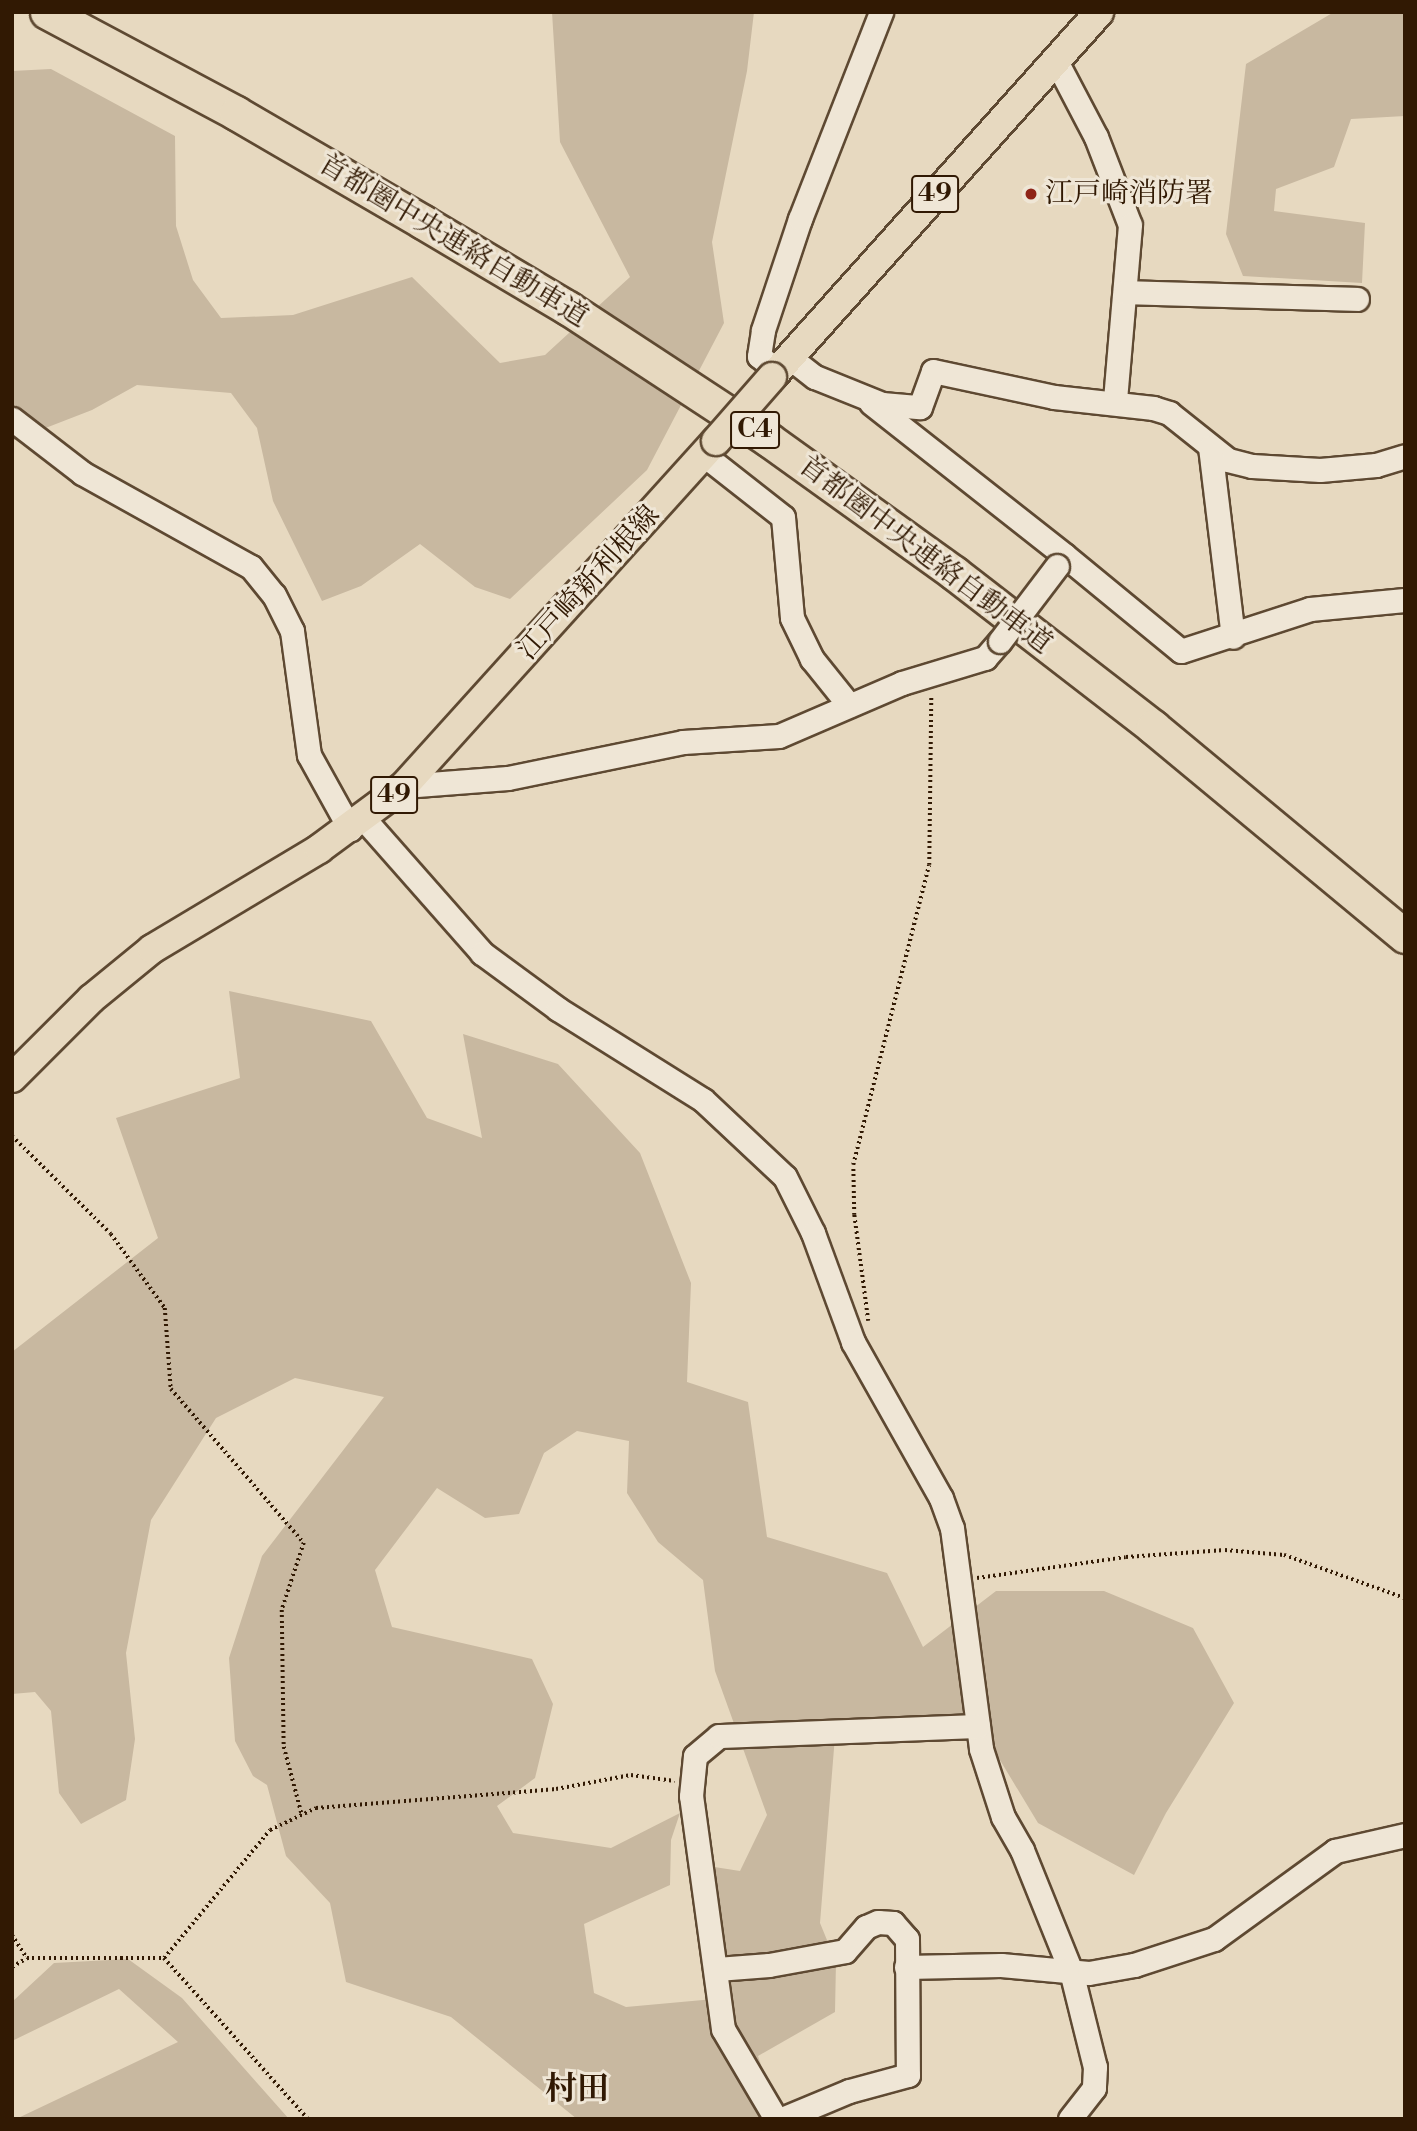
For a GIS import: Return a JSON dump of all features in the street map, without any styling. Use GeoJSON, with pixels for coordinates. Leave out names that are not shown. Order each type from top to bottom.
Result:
{"type":"FeatureCollection","features":[{"type":"Feature","properties":{"kind":"highway","name":"首都圏中央連絡自動車道"},"geometry":{"type":"LineString","coordinates":[[47,12],[236,113],[423,222],[578,315],[769,440],[954,573],[1153,727],[1405,936]]}},
{"type":"Feature","properties":{"kind":"main road","name":"江戸崎新利根線"},"geometry":{"type":"LineString","coordinates":[[12,1078],[91,999],[152,949],[357,824],[404,786],[1099,12]]}},
{"type":"Feature","properties":{"kind":"street"},"geometry":{"type":"LineString","coordinates":[[881,12],[800,219],[763,330],[760,356],[780,368],[815,377],[868,400],[920,407],[933,371],[1054,397],[1115,401],[1169,414],[1228,460],[1252,466],[1320,470],[1376,465],[1405,456]]}},
{"type":"Feature","properties":{"kind":"street"},"geometry":{"type":"LineString","coordinates":[[1055,59],[1096,137],[1130,225],[1115,401]]}},
{"type":"Feature","properties":{"kind":"street"},"geometry":{"type":"LineString","coordinates":[[1125,292],[1357,299]]}},
{"type":"Feature","properties":{"kind":"street"},"geometry":{"type":"LineString","coordinates":[[868,400],[1060,560],[1181,651],[1233,637],[1310,610],[1405,600]]}},
{"type":"Feature","properties":{"kind":"street"},"geometry":{"type":"LineString","coordinates":[[12,419],[82,473],[251,567],[274,595],[292,631],[309,755],[357,824],[482,953],[558,1009],[703,1100],[785,1177],[813,1233],[853,1342],[941,1498],[952,1528],[978,1726],[1003,1817],[1022,1850],[1071,1971],[1095,2067],[1094,2088],[1070,2119]]}},
{"type":"Feature","properties":{"kind":"street"},"geometry":{"type":"LineString","coordinates":[[1210,447],[1233,637]]}},
{"type":"Feature","properties":{"kind":"street"},"geometry":{"type":"LineString","coordinates":[[710,448],[783,517],[792,618],[812,659],[849,705]]}},
{"type":"Feature","properties":{"kind":"street"},"geometry":{"type":"LineString","coordinates":[[404,786],[508,778],[683,742],[779,737],[849,705],[985,658],[1060,560]]}},
{"type":"Feature","properties":{"kind":"street"},"geometry":{"type":"LineString","coordinates":[[776,2119],[729,2045],[692,1783],[695,1756],[719,1736],[978,1726]]}},
{"type":"Feature","properties":{"kind":"street"},"geometry":{"type":"LineString","coordinates":[[906,1967],[1001,1965],[1105,1971],[1198,1947],[1237,1925],[1327,1855],[1357,1842],[1405,1835]]}},
{"type":"Feature","properties":{"kind":"street"},"geometry":{"type":"LineString","coordinates":[[717,1969],[769,1965],[845,1951],[866,1927],[878,1922],[892,1923],[907,1939],[908,2076],[849,2091],[782,2119]]}},
{"type":"Feature","properties":{"kind":"path"},"geometry":{"type":"LineString","coordinates":[[853,1342],[870,1336],[854,1215],[853,1165],[929,865],[930,675]]}},
{"type":"Feature","properties":{"kind":"path"},"geometry":{"type":"LineString","coordinates":[[12,1136],[111,1234],[165,1308],[170,1389],[304,1543],[282,1610],[284,1747],[302,1815]]}},
{"type":"Feature","properties":{"kind":"path"},"geometry":{"type":"LineString","coordinates":[[958,1581],[1126,1558],[1225,1550],[1284,1555],[1405,1598]]}},
{"type":"Feature","properties":{"kind":"path"},"geometry":{"type":"LineString","coordinates":[[164,1958],[270,1830],[316,1808],[556,1789],[631,1775],[692,1783]]}},
{"type":"Feature","properties":{"kind":"path"},"geometry":{"type":"LineString","coordinates":[[12,1935],[27,1958]]}},
{"type":"Feature","properties":{"kind":"path"},"geometry":{"type":"LineString","coordinates":[[12,1967],[27,1958],[164,1958],[308,2119]]}},
{"type":"Feature","properties":{"kind":"shaded area"},"geometry":{"type":"Polygon","coordinates":[[[552,12],[754,12],[747,71],[712,242],[724,323],[647,470],[510,599],[475,587],[420,544],[361,586],[322,601],[273,501],[257,428],[231,393],[137,385],[92,410],[12,441],[12,71],[51,69],[175,136],[176,226],[193,280],[221,318],[293,315],[412,277],[500,363],[545,355],[630,277],[560,142],[552,12]]]}},
{"type":"Feature","properties":{"kind":"shaded area"},"geometry":{"type":"Polygon","coordinates":[[[1334,12],[1405,12],[1405,116],[1351,119],[1334,167],[1276,189],[1274,211],[1365,223],[1362,283],[1243,276],[1226,234],[1246,64],[1334,12]]]}},
{"type":"Feature","properties":{"kind":"shaded area"},"geometry":{"type":"Polygon","coordinates":[[[229,991],[371,1021],[427,1118],[482,1138],[463,1034],[558,1064],[640,1153],[691,1283],[687,1382],[748,1402],[767,1537],[887,1573],[923,1647],[996,1591],[1104,1591],[1193,1628],[1234,1703],[1166,1813],[1134,1875],[1038,1823],[983,1732],[835,1736],[820,1923],[836,1962],[835,2012],[758,2056],[779,2119],[577,2119],[451,2017],[346,1982],[330,1903],[286,1856],[267,1785],[253,1776],[235,1741],[229,1658],[262,1556],[384,1397],[295,1378],[216,1418],[151,1520],[126,1653],[135,1739],[126,1800],[81,1824],[59,1793],[51,1711],[35,1692],[12,1694],[12,1352],[158,1238],[116,1118],[240,1078],[229,991]],[[577,1431],[544,1453],[519,1514],[485,1518],[437,1488],[375,1570],[392,1627],[532,1659],[553,1704],[535,1778],[497,1806],[513,1833],[611,1848],[680,1813],[671,1840],[670,1885],[584,1924],[594,1993],[626,2007],[714,1999],[708,1866],[740,1871],[767,1815],[715,1671],[703,1580],[658,1542],[627,1493],[629,1441],[577,1431]]]}},
{"type":"Feature","properties":{"kind":"shaded area"},"geometry":{"type":"Polygon","coordinates":[[[128,1959],[182,1998],[289,2119],[16,2119],[178,2042],[119,1989],[12,2041],[12,2002],[54,1963],[128,1959]]]}},
{"type":"Feature","properties":{"kind":"place","name":"江戸崎消防署"},"geometry":{"type":"Point","coordinates":[1031,194]}},
{"type":"Feature","properties":{"kind":"district","name":"村田"},"geometry":{"type":"Point","coordinates":[577,2089]}}]}
